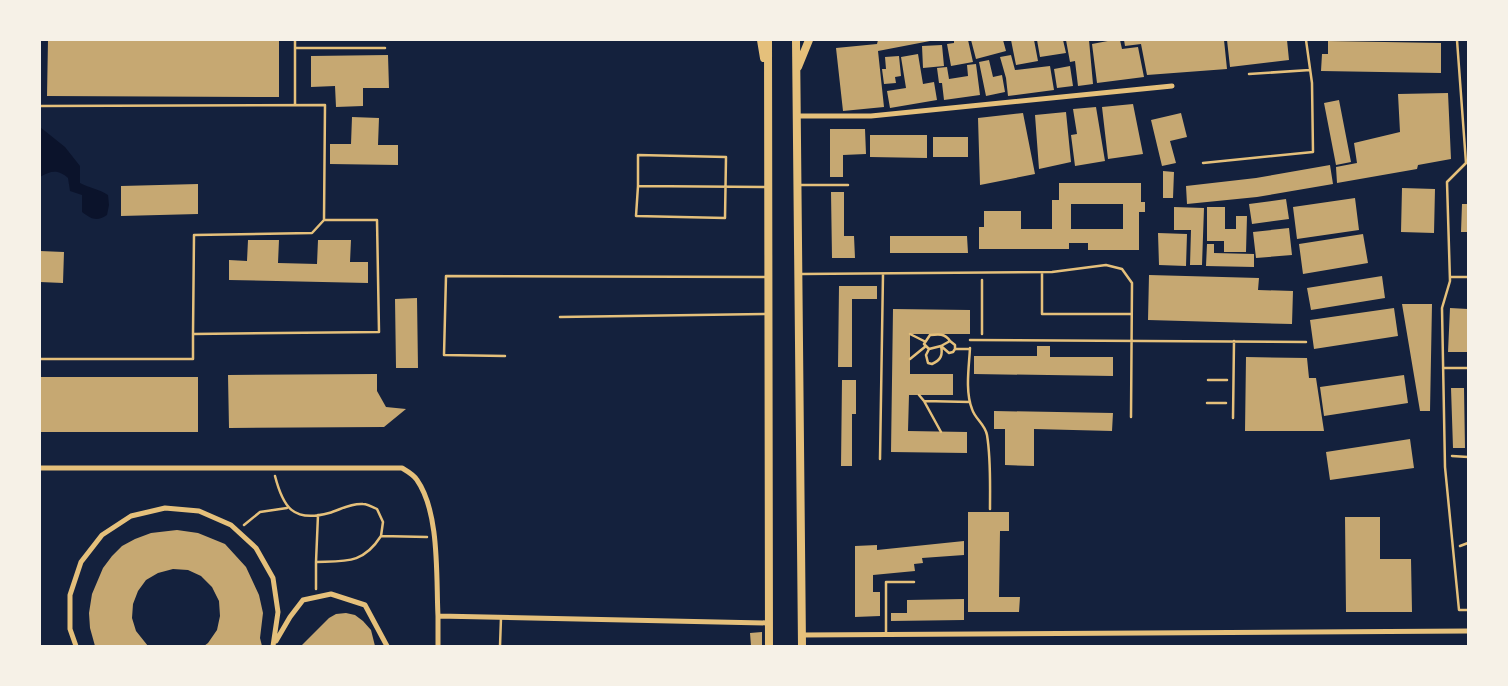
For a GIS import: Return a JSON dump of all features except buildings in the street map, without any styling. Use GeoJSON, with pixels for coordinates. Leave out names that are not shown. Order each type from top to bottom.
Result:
{"type":"FeatureCollection","features":[{"type":"Feature","properties":{"kind":"main road"},"geometry":{"type":"LineString","coordinates":[[761,40],[768,74]]}},
{"type":"Feature","properties":{"kind":"main road"},"geometry":{"type":"LineString","coordinates":[[768,40],[769,646]]}},
{"type":"Feature","properties":{"kind":"main road"},"geometry":{"type":"LineString","coordinates":[[796,40],[802,646]]}},
{"type":"Feature","properties":{"kind":"main road"},"geometry":{"type":"LineString","coordinates":[[796,71],[810,40]]}},
{"type":"Feature","properties":{"kind":"street"},"geometry":{"type":"LineString","coordinates":[[797,116],[871,116],[1172,86]]}},
{"type":"Feature","properties":{"kind":"street"},"geometry":{"type":"LineString","coordinates":[[40,468],[402,468],[416,479],[429,504],[434,537],[438,646]]}},
{"type":"Feature","properties":{"kind":"street"},"geometry":{"type":"LineString","coordinates":[[76,646],[70,629],[70,595],[81,562],[102,535],[131,516],[165,508],[199,511],[231,525],[256,548],[273,578],[278,612],[273,646]]}},
{"type":"Feature","properties":{"kind":"street"},"geometry":{"type":"LineString","coordinates":[[273,646],[290,617],[303,600],[331,594],[364,605],[387,646]]}},
{"type":"Feature","properties":{"kind":"street"},"geometry":{"type":"LineString","coordinates":[[438,616],[769,623]]}},
{"type":"Feature","properties":{"kind":"street"},"geometry":{"type":"LineString","coordinates":[[802,635],[1468,631]]}},
{"type":"Feature","properties":{"kind":"lane"},"geometry":{"type":"LineString","coordinates":[[295,40],[295,106]]}},
{"type":"Feature","properties":{"kind":"lane"},"geometry":{"type":"LineString","coordinates":[[1203,163],[1313,152],[1312,83],[1306,40]]}},
{"type":"Feature","properties":{"kind":"lane"},"geometry":{"type":"LineString","coordinates":[[1457,40],[1466,163],[1447,182],[1450,281],[1442,308],[1444,455],[1459,610],[1468,610]]}},
{"type":"Feature","properties":{"kind":"lane"},"geometry":{"type":"LineString","coordinates":[[295,48],[385,48]]}},
{"type":"Feature","properties":{"kind":"lane"},"geometry":{"type":"LineString","coordinates":[[1249,74],[1310,70]]}},
{"type":"Feature","properties":{"kind":"lane"},"geometry":{"type":"LineString","coordinates":[[40,106],[325,105],[324,220],[312,234],[194,235],[193,358],[40,359]]}},
{"type":"Feature","properties":{"kind":"lane"},"geometry":{"type":"LineString","coordinates":[[638,155],[726,157],[725,218],[636,216],[638,186],[638,155]]}},
{"type":"Feature","properties":{"kind":"lane"},"geometry":{"type":"LineString","coordinates":[[797,185],[848,185]]}},
{"type":"Feature","properties":{"kind":"lane"},"geometry":{"type":"LineString","coordinates":[[638,186],[768,187]]}},
{"type":"Feature","properties":{"kind":"lane"},"geometry":{"type":"LineString","coordinates":[[193,334],[379,332],[377,220],[324,220]]}},
{"type":"Feature","properties":{"kind":"lane"},"geometry":{"type":"LineString","coordinates":[[798,274],[1042,273],[1106,265],[1122,269],[1132,284],[1131,417]]}},
{"type":"Feature","properties":{"kind":"lane"},"geometry":{"type":"LineString","coordinates":[[1042,273],[1042,314],[1131,314]]}},
{"type":"Feature","properties":{"kind":"lane"},"geometry":{"type":"LineString","coordinates":[[880,459],[883,274]]}},
{"type":"Feature","properties":{"kind":"lane"},"geometry":{"type":"LineString","coordinates":[[505,356],[444,355],[446,276],[768,277]]}},
{"type":"Feature","properties":{"kind":"lane"},"geometry":{"type":"LineString","coordinates":[[1450,277],[1468,277]]}},
{"type":"Feature","properties":{"kind":"lane"},"geometry":{"type":"LineString","coordinates":[[560,317],[768,314]]}},
{"type":"Feature","properties":{"kind":"lane"},"geometry":{"type":"LineString","coordinates":[[970,340],[1306,342]]}},
{"type":"Feature","properties":{"kind":"lane"},"geometry":{"type":"LineString","coordinates":[[1233,418],[1234,341]]}},
{"type":"Feature","properties":{"kind":"lane"},"geometry":{"type":"LineString","coordinates":[[1443,368],[1468,368]]}},
{"type":"Feature","properties":{"kind":"lane"},"geometry":{"type":"LineString","coordinates":[[886,635],[886,582],[914,582]]}},
{"type":"Feature","properties":{"kind":"lane"},"geometry":{"type":"LineString","coordinates":[[500,646],[502,618]]}},
{"type":"Feature","properties":{"kind":"path"},"geometry":{"type":"LineString","coordinates":[[982,273],[982,334],[970,334],[970,402],[972,412],[987,433],[990,459],[990,509]]}},
{"type":"Feature","properties":{"kind":"path"},"geometry":{"type":"LineString","coordinates":[[910,334],[924,341],[928,348],[926,355],[928,363],[938,362],[942,356],[941,346]]}},
{"type":"Feature","properties":{"kind":"path"},"geometry":{"type":"LineString","coordinates":[[924,341],[930,335],[940,334],[948,337],[956,349]]}},
{"type":"Feature","properties":{"kind":"path"},"geometry":{"type":"LineString","coordinates":[[910,359],[928,348],[941,346],[950,341]]}},
{"type":"Feature","properties":{"kind":"path"},"geometry":{"type":"LineString","coordinates":[[941,346],[949,353],[956,349],[970,349]]}},
{"type":"Feature","properties":{"kind":"path"},"geometry":{"type":"LineString","coordinates":[[1208,380],[1233,380]]}},
{"type":"Feature","properties":{"kind":"path"},"geometry":{"type":"LineString","coordinates":[[919,395],[941,432]]}},
{"type":"Feature","properties":{"kind":"path"},"geometry":{"type":"LineString","coordinates":[[924,402],[970,402]]}},
{"type":"Feature","properties":{"kind":"path"},"geometry":{"type":"LineString","coordinates":[[1208,403],[1233,402]]}},
{"type":"Feature","properties":{"kind":"path"},"geometry":{"type":"LineString","coordinates":[[1444,455],[1468,457]]}},
{"type":"Feature","properties":{"kind":"path"},"geometry":{"type":"LineString","coordinates":[[273,468],[280,495],[287,508],[296,514],[318,515],[344,507],[363,504],[377,509],[383,522],[381,536],[374,547],[361,558],[316,562]]}},
{"type":"Feature","properties":{"kind":"path"},"geometry":{"type":"LineString","coordinates":[[237,531],[260,512],[287,508]]}},
{"type":"Feature","properties":{"kind":"path"},"geometry":{"type":"LineString","coordinates":[[316,597],[318,515]]}},
{"type":"Feature","properties":{"kind":"path"},"geometry":{"type":"LineString","coordinates":[[381,536],[434,537]]}},
{"type":"Feature","properties":{"kind":"water"},"geometry":{"type":"Polygon","coordinates":[[[40,127],[65,147],[80,166],[80,183],[108,195],[107,215],[94,219],[82,212],[82,195],[70,191],[68,178],[61,173],[47,173],[40,177],[40,127]]]}}]}
